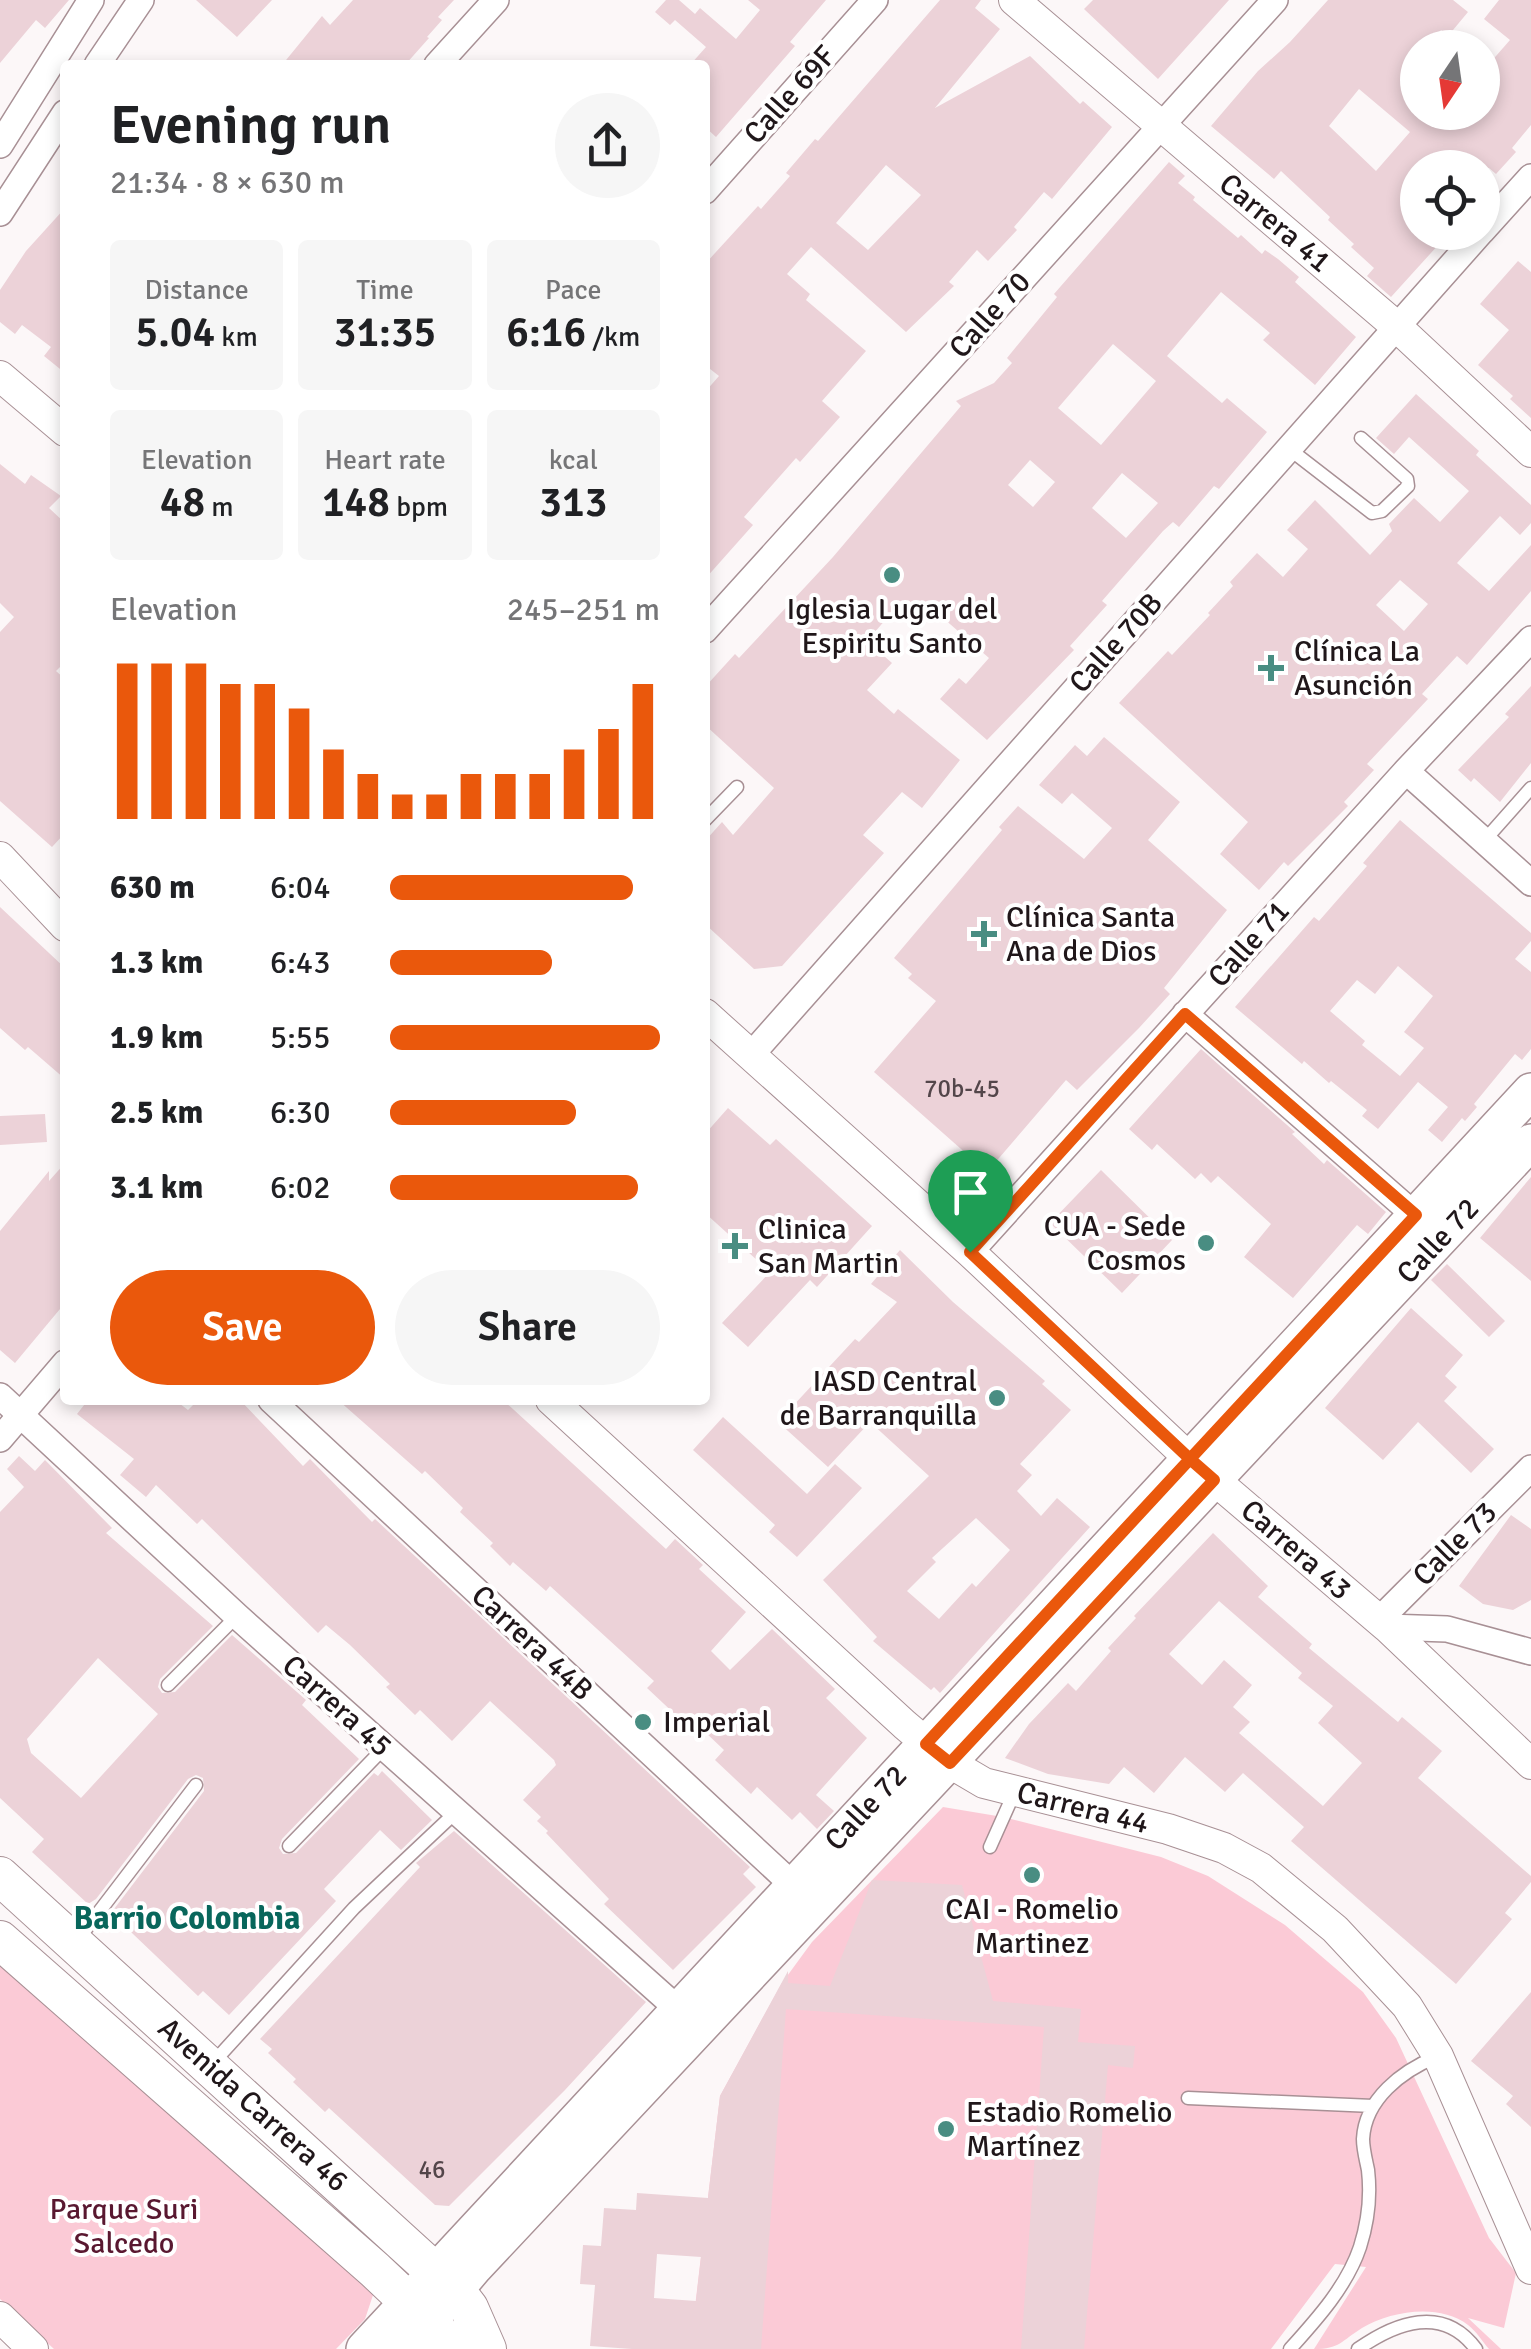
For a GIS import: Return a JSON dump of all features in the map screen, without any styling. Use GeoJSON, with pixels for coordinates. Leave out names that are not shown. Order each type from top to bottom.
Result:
{"type":"FeatureCollection","features":[{"type":"Feature","properties":{"kind":"main road","name":"Calle 72"},"geometry":{"type":"LineString","coordinates":[[364,2349],[446,2317],[938,1753],[1428,1227],[1531,1091]]}},
{"type":"Feature","properties":{"kind":"main road","name":"Calle 72"},"geometry":{"type":"LineString","coordinates":[[1428,1227],[1531,1142]]}},
{"type":"Feature","properties":{"kind":"main road","name":"Calle 72"},"geometry":{"type":"LineString","coordinates":[[446,2317],[679,2010],[794,1886],[938,1753]]}},
{"type":"Feature","properties":{"kind":"main road","name":"Avenida Carrera 46"},"geometry":{"type":"LineString","coordinates":[[0,1876],[209,2067],[446,2317]]}},
{"type":"Feature","properties":{"kind":"main road","name":"Avenida Carrera 46"},"geometry":{"type":"LineString","coordinates":[[0,1940],[446,2317]]}},
{"type":"Feature","properties":{"kind":"street"},"geometry":{"type":"LineString","coordinates":[[0,145],[91,0]]}},
{"type":"Feature","properties":{"kind":"street"},"geometry":{"type":"LineString","coordinates":[[100,60],[135,8],[107,0]]}},
{"type":"Feature","properties":{"kind":"street"},"geometry":{"type":"LineString","coordinates":[[442,60],[496,0]]}},
{"type":"Feature","properties":{"kind":"street","name":"Calle 69F"},"geometry":{"type":"LineString","coordinates":[[710,184],[875,0]]}},
{"type":"Feature","properties":{"kind":"street","name":"Carrera 41"},"geometry":{"type":"LineString","coordinates":[[1014,0],[1396,326],[1531,452]]}},
{"type":"Feature","properties":{"kind":"street","name":"Calle 70"},"geometry":{"type":"LineString","coordinates":[[710,624],[1275,0]]}},
{"type":"Feature","properties":{"kind":"street"},"geometry":{"type":"LineString","coordinates":[[0,213],[60,122]]}},
{"type":"Feature","properties":{"kind":"street","name":"Calle 70B"},"geometry":{"type":"LineString","coordinates":[[1500,212],[1531,177]]}},
{"type":"Feature","properties":{"kind":"street","name":"Calle 70B"},"geometry":{"type":"LineString","coordinates":[[751,1054],[1466,250]]}},
{"type":"Feature","properties":{"kind":"street"},"geometry":{"type":"LineString","coordinates":[[0,376],[60,427]]}},
{"type":"Feature","properties":{"kind":"street","name":"Calle 71"},"geometry":{"type":"LineString","coordinates":[[970,1252],[1406,771],[1531,639]]}},
{"type":"Feature","properties":{"kind":"street"},"geometry":{"type":"LineString","coordinates":[[1406,771],[1531,883]]}},
{"type":"Feature","properties":{"kind":"street"},"geometry":{"type":"LineString","coordinates":[[0,858],[60,921]]}},
{"type":"Feature","properties":{"kind":"street"},"geometry":{"type":"LineString","coordinates":[[1185,1014],[1428,1227]]}},
{"type":"Feature","properties":{"kind":"street","name":"Carrera 43"},"geometry":{"type":"LineString","coordinates":[[710,1018],[970,1252],[1202,1469],[1383,1623],[1531,1764]]}},
{"type":"Feature","properties":{"kind":"street"},"geometry":{"type":"LineString","coordinates":[[0,1438],[60,1369]]}},
{"type":"Feature","properties":{"kind":"street","name":"Carrera 45"},"geometry":{"type":"LineString","coordinates":[[0,1396],[237,1616],[679,2010]]}},
{"type":"Feature","properties":{"kind":"street","name":"Carrera 44B"},"geometry":{"type":"LineString","coordinates":[[276,1405],[794,1886]]}},
{"type":"Feature","properties":{"kind":"street","name":"Carrera 44"},"geometry":{"type":"LineString","coordinates":[[557,1405],[938,1753],[973,1778],[1168,1829],[1224,1848],[1261,1868],[1335,1929],[1407,2006],[1438,2056],[1531,2268]]}},
{"type":"Feature","properties":{"kind":"street","name":"Calle 73"},"geometry":{"type":"LineString","coordinates":[[1383,1623],[1531,1468]]}},
{"type":"Feature","properties":{"kind":"street"},"geometry":{"type":"LineString","coordinates":[[1383,1623],[1447,1630],[1531,1652]]}},
{"type":"Feature","properties":{"kind":"street"},"geometry":{"type":"LineString","coordinates":[[0,2317],[33,2349]]}},
{"type":"Feature","properties":{"kind":"lane"},"geometry":{"type":"LineString","coordinates":[[1288,448],[1372,513],[1382,511],[1408,486],[1408,479],[1362,438]]}},
{"type":"Feature","properties":{"kind":"lane"},"geometry":{"type":"LineString","coordinates":[[710,815],[737,787]]}},
{"type":"Feature","properties":{"kind":"lane"},"geometry":{"type":"LineString","coordinates":[[1484,841],[1531,788]]}},
{"type":"Feature","properties":{"kind":"lane"},"geometry":{"type":"LineString","coordinates":[[168,1684],[237,1616]]}},
{"type":"Feature","properties":{"kind":"lane"},"geometry":{"type":"LineString","coordinates":[[289,1846],[384,1747]]}},
{"type":"Feature","properties":{"kind":"lane"},"geometry":{"type":"LineString","coordinates":[[74,1944],[196,1785]]}},
{"type":"Feature","properties":{"kind":"lane"},"geometry":{"type":"LineString","coordinates":[[990,1846],[1014,1791]]}},
{"type":"Feature","properties":{"kind":"lane"},"geometry":{"type":"LineString","coordinates":[[209,2067],[354,1908],[456,1812]]}},
{"type":"Feature","properties":{"kind":"lane"},"geometry":{"type":"LineString","coordinates":[[0,1896],[380,2236],[446,2317]]}},
{"type":"Feature","properties":{"kind":"lane"},"geometry":{"type":"LineString","coordinates":[[0,1922],[446,2317]]}},
{"type":"Feature","properties":{"kind":"lane"},"geometry":{"type":"LineString","coordinates":[[1290,2349],[1348,2276],[1360,2246],[1369,2205],[1363,2142],[1367,2117],[1408,2068],[1438,2056]]}},
{"type":"Feature","properties":{"kind":"lane"},"geometry":{"type":"LineString","coordinates":[[1188,2098],[1373,2106]]}},
{"type":"Feature","properties":{"kind":"lane"},"geometry":{"type":"LineString","coordinates":[[1358,2349],[1378,2335],[1416,2320],[1452,2328],[1476,2349]]}},
{"type":"Feature","properties":{"kind":"green space"},"geometry":{"type":"Polygon","coordinates":[[[943,1807],[1003,1817],[1161,1857],[1208,1876],[1285,1925],[1363,1992],[1396,2038],[1489,2238],[1516,2273],[1504,2328],[1468,2318],[1501,2349],[1489,2349],[1471,2327],[1456,2318],[1415,2312],[1387,2317],[1335,2346],[1314,2349],[1366,2267],[1335,2264],[1271,2349],[690,2349],[720,2096],[782,1983],[812,1942],[943,1807]]]}},
{"type":"Feature","properties":{"kind":"green space","name":"Parque Suri Salcedo"},"geometry":{"type":"Polygon","coordinates":[[[0,1951],[375,2289],[365,2319],[336,2349],[54,2349],[0,2299],[0,1951]]]}},
{"type":"Feature","properties":{"kind":"building"},"geometry":{"type":"Polygon","coordinates":[[[0,0],[69,0],[45,28],[36,20],[0,63],[0,0]]]}},
{"type":"Feature","properties":{"kind":"building"},"geometry":{"type":"Polygon","coordinates":[[[196,0],[272,0],[237,37],[196,0]]]}},
{"type":"Feature","properties":{"kind":"building"},"geometry":{"type":"Polygon","coordinates":[[[353,0],[454,0],[409,60],[286,60],[322,16],[330,25],[353,0]]]}},
{"type":"Feature","properties":{"kind":"building"},"geometry":{"type":"Polygon","coordinates":[[[666,0],[679,0],[695,14],[700,8],[736,39],[760,10],[748,0],[826,0],[790,42],[795,46],[716,137],[710,132],[710,60],[694,60],[706,47],[675,20],[670,25],[655,12],[666,0]]]}},
{"type":"Feature","properties":{"kind":"building"},"geometry":{"type":"Polygon","coordinates":[[[940,0],[981,0],[975,8],[1000,29],[935,108],[1030,56],[1080,104],[1083,101],[1112,127],[1052,199],[1044,192],[988,261],[977,250],[949,282],[954,286],[906,332],[811,247],[787,274],[810,294],[806,300],[866,351],[822,401],[840,417],[800,462],[796,458],[744,517],[753,525],[710,573],[710,386],[719,376],[710,369],[710,259],[790,176],[786,173],[815,139],[818,141],[940,0]],[[886,165],[836,223],[868,250],[921,195],[886,165]]]}},
{"type":"Feature","properties":{"kind":"building"},"geometry":{"type":"Polygon","coordinates":[[[1093,0],[1229,0],[1158,79],[1084,9],[1093,0]]]}},
{"type":"Feature","properties":{"kind":"building"},"geometry":{"type":"Polygon","coordinates":[[[1328,0],[1453,0],[1468,12],[1453,30],[1400,30],[1400,124],[1359,89],[1329,126],[1376,171],[1410,132],[1408,130],[1500,130],[1500,51],[1510,40],[1484,19],[1499,0],[1531,0],[1531,125],[1512,148],[1516,152],[1500,170],[1500,150],[1400,150],[1400,250],[1434,250],[1391,297],[1367,276],[1374,268],[1351,247],[1354,244],[1328,220],[1330,217],[1281,171],[1274,179],[1211,126],[1328,0]]]}},
{"type":"Feature","properties":{"kind":"building"},"geometry":{"type":"Polygon","coordinates":[[[1169,162],[1185,176],[1178,183],[1195,197],[1193,200],[1238,238],[1241,235],[1262,254],[1265,250],[1278,259],[1299,277],[1295,282],[1356,337],[1315,385],[1263,340],[1270,333],[1221,292],[1167,356],[1222,403],[1227,398],[1267,432],[1219,489],[1214,486],[1179,527],[1173,522],[1163,531],[1102,601],[1107,605],[1070,646],[1074,650],[987,740],[940,699],[959,678],[966,684],[989,658],[935,611],[917,630],[894,610],[867,641],[892,663],[867,690],[894,714],[898,709],[960,760],[922,808],[902,792],[863,835],[884,853],[782,966],[754,969],[710,929],[710,835],[722,822],[733,835],[774,788],[710,730],[710,682],[735,654],[739,658],[833,557],[961,406],[956,401],[994,383],[1012,363],[1007,358],[1057,297],[1054,294],[1169,162]],[[1113,344],[1058,408],[1101,445],[1156,381],[1113,344]],[[1030,460],[1008,485],[1033,507],[1055,482],[1030,460]],[[1122,473],[1092,508],[1126,538],[1158,503],[1122,473]]]}},
{"type":"Feature","properties":{"kind":"building"},"geometry":{"type":"Polygon","coordinates":[[[60,214],[60,369],[44,356],[51,347],[22,325],[15,334],[0,322],[0,290],[26,251],[60,214]]]}},
{"type":"Feature","properties":{"kind":"building"},"geometry":{"type":"Polygon","coordinates":[[[1518,261],[1531,272],[1531,418],[1478,365],[1509,330],[1480,304],[1518,261]]]}},
{"type":"Feature","properties":{"kind":"building","name":"Clínica La Asunción"},"geometry":{"type":"Polygon","coordinates":[[[1416,394],[1479,451],[1476,455],[1531,505],[1531,523],[1520,535],[1500,516],[1457,563],[1489,591],[1531,545],[1531,591],[1467,665],[1457,656],[1422,694],[1428,699],[1367,764],[1374,770],[1344,802],[1348,806],[1288,866],[1284,862],[1259,890],[1220,854],[1248,822],[1119,703],[1168,651],[1172,655],[1210,615],[1233,586],[1230,582],[1257,553],[1283,577],[1308,549],[1287,530],[1315,500],[1370,555],[1392,531],[1389,524],[1414,498],[1440,522],[1469,491],[1409,437],[1394,454],[1376,438],[1416,394]],[[1400,580],[1376,605],[1404,631],[1428,604],[1400,580]]]}},
{"type":"Feature","properties":{"kind":"building"},"geometry":{"type":"Polygon","coordinates":[[[0,464],[25,484],[31,475],[60,495],[49,508],[60,518],[60,667],[56,671],[60,675],[60,838],[52,847],[0,801],[0,632],[14,617],[0,603],[0,464]]]}},
{"type":"Feature","properties":{"kind":"building"},"geometry":{"type":"Polygon","coordinates":[[[1531,686],[1531,763],[1500,802],[1474,778],[1471,782],[1458,770],[1509,717],[1505,714],[1531,686]]]}},
{"type":"Feature","properties":{"kind":"building"},"geometry":{"type":"Polygon","coordinates":[[[1104,737],[1180,802],[1148,840],[1227,910],[1164,988],[1170,994],[1139,1028],[1077,1090],[1066,1080],[987,1172],[874,1072],[936,1001],[908,978],[912,974],[894,958],[1018,806],[1084,859],[1112,828],[1072,793],[1062,804],[1039,785],[1075,745],[1087,756],[1104,737]]]}},
{"type":"Feature","properties":{"kind":"building"},"geometry":{"type":"Polygon","coordinates":[[[1400,820],[1531,933],[1531,941],[1515,959],[1531,972],[1531,1049],[1522,1060],[1515,1054],[1474,1104],[1477,1107],[1442,1142],[1428,1130],[1448,1107],[1418,1082],[1378,1129],[1362,1116],[1367,1110],[1304,1061],[1302,1064],[1235,1007],[1314,917],[1319,921],[1367,866],[1363,863],[1400,820]],[[1398,966],[1375,994],[1357,980],[1330,1011],[1365,1041],[1362,1045],[1400,1076],[1424,1048],[1404,1032],[1433,996],[1398,966]]]}},
{"type":"Feature","properties":{"kind":"building"},"geometry":{"type":"Polygon","coordinates":[[[0,907],[60,963],[60,1075],[0,1028],[0,907]]]}},
{"type":"Feature","properties":{"kind":"building"},"geometry":{"type":"Polygon","coordinates":[[[1201,1049],[1295,1132],[1292,1134],[1324,1164],[1327,1160],[1386,1212],[1368,1234],[1357,1225],[1293,1298],[1244,1257],[1271,1224],[1218,1176],[1211,1183],[1201,1173],[1195,1179],[1157,1144],[1152,1150],[1129,1129],[1201,1049]]]}},
{"type":"Feature","properties":{"kind":"building"},"geometry":{"type":"Polygon","coordinates":[[[728,1108],[770,1145],[776,1139],[872,1226],[817,1287],[810,1280],[748,1347],[722,1323],[770,1272],[710,1218],[710,1128],[728,1108]]]}},
{"type":"Feature","properties":{"kind":"building"},"geometry":{"type":"Polygon","coordinates":[[[45,1114],[47,1142],[0,1145],[0,1116],[45,1114]]]}},
{"type":"Feature","properties":{"kind":"building"},"geometry":{"type":"Polygon","coordinates":[[[60,1169],[60,1309],[15,1363],[0,1350],[0,1231],[49,1171],[49,1181],[60,1169]]]}},
{"type":"Feature","properties":{"kind":"building"},"geometry":{"type":"Polygon","coordinates":[[[1101,1170],[1172,1240],[1122,1293],[1050,1223],[1101,1170]]]}},
{"type":"Feature","properties":{"kind":"building"},"geometry":{"type":"Polygon","coordinates":[[[1531,1177],[1531,1281],[1480,1238],[1531,1177]]]}},
{"type":"Feature","properties":{"kind":"building"},"geometry":{"type":"Polygon","coordinates":[[[900,1250],[953,1302],[1045,1381],[1042,1384],[1071,1410],[1020,1464],[1032,1475],[1017,1491],[1041,1516],[1057,1498],[1090,1527],[940,1693],[934,1687],[931,1690],[873,1641],[877,1637],[823,1580],[929,1476],[870,1422],[828,1467],[778,1422],[855,1339],[859,1342],[897,1302],[871,1284],[900,1250]],[[976,1518],[932,1558],[936,1562],[907,1591],[939,1619],[1010,1550],[976,1518]]]}},
{"type":"Feature","properties":{"kind":"building"},"geometry":{"type":"Polygon","coordinates":[[[1447,1264],[1505,1321],[1489,1337],[1431,1280],[1447,1264]]]}},
{"type":"Feature","properties":{"kind":"building"},"geometry":{"type":"Polygon","coordinates":[[[1411,1308],[1463,1355],[1445,1376],[1457,1387],[1444,1401],[1494,1449],[1471,1473],[1418,1422],[1383,1460],[1325,1408],[1411,1308]]]}},
{"type":"Feature","properties":{"kind":"building"},"geometry":{"type":"Polygon","coordinates":[[[84,1405],[182,1405],[188,1410],[193,1405],[245,1405],[303,1466],[310,1459],[372,1522],[375,1519],[750,1867],[743,1874],[756,1887],[673,1970],[604,1904],[609,1899],[546,1833],[537,1821],[541,1817],[523,1800],[556,1765],[554,1760],[490,1701],[452,1741],[420,1710],[415,1715],[350,1645],[326,1625],[318,1633],[202,1519],[197,1524],[156,1485],[146,1497],[120,1475],[134,1459],[77,1414],[84,1405]]]}},
{"type":"Feature","properties":{"kind":"building"},"geometry":{"type":"Polygon","coordinates":[[[344,1405],[508,1405],[666,1549],[675,1539],[703,1565],[699,1569],[746,1612],[711,1651],[730,1670],[772,1629],[835,1689],[826,1698],[867,1738],[816,1795],[834,1811],[817,1829],[800,1812],[792,1820],[757,1787],[751,1794],[715,1760],[724,1750],[685,1713],[680,1719],[647,1688],[654,1681],[550,1586],[546,1591],[513,1562],[510,1566],[490,1546],[493,1543],[460,1512],[463,1508],[425,1471],[422,1474],[344,1405]]]}},
{"type":"Feature","properties":{"kind":"building"},"geometry":{"type":"Polygon","coordinates":[[[723,1417],[807,1494],[835,1464],[862,1488],[797,1557],[769,1532],[775,1525],[693,1450],[723,1417]]]}},
{"type":"Feature","properties":{"kind":"building"},"geometry":{"type":"Polygon","coordinates":[[[19,1456],[35,1471],[45,1460],[112,1528],[106,1533],[213,1626],[160,1679],[158,1687],[162,1693],[175,1692],[232,1635],[306,1700],[302,1705],[359,1759],[282,1839],[279,1848],[283,1854],[296,1853],[374,1773],[378,1776],[382,1771],[432,1820],[401,1850],[380,1830],[324,1889],[336,1901],[229,2015],[203,1991],[198,1996],[111,1913],[204,1791],[203,1778],[196,1775],[188,1779],[96,1899],[88,1904],[32,1852],[44,1839],[0,1798],[0,1512],[24,1487],[7,1469],[19,1456]],[[98,1658],[27,1739],[31,1753],[81,1798],[158,1714],[98,1658]]]}},
{"type":"Feature","properties":{"kind":"building"},"geometry":{"type":"Polygon","coordinates":[[[1511,1515],[1531,1529],[1531,1600],[1513,1610],[1483,1604],[1459,1586],[1511,1515]]]}},
{"type":"Feature","properties":{"kind":"building"},"geometry":{"type":"Polygon","coordinates":[[[1213,1533],[1268,1586],[1258,1597],[1312,1644],[1309,1648],[1398,1722],[1402,1717],[1442,1751],[1418,1778],[1531,1876],[1531,1882],[1505,1913],[1512,1919],[1456,1984],[1291,1841],[1304,1827],[1243,1773],[1225,1792],[1185,1757],[1154,1793],[1124,1767],[1109,1784],[1048,1774],[1005,1758],[1029,1724],[1068,1683],[1076,1691],[1111,1651],[1108,1648],[1213,1533]],[[1219,1601],[1169,1654],[1202,1685],[1224,1660],[1252,1685],[1233,1707],[1250,1722],[1239,1733],[1323,1806],[1362,1763],[1318,1723],[1333,1706],[1298,1678],[1302,1673],[1219,1601]]]}},
{"type":"Feature","properties":{"kind":"building"},"geometry":{"type":"Polygon","coordinates":[[[454,1831],[646,2002],[449,2206],[435,2205],[329,2108],[325,2112],[293,2082],[296,2079],[268,2053],[272,2049],[260,2039],[420,1867],[416,1863],[454,1831]]]}},
{"type":"Feature","properties":{"kind":"building"},"geometry":{"type":"Polygon","coordinates":[[[872,1880],[962,1885],[993,2001],[1081,2009],[1078,2042],[1135,2046],[1133,2068],[1108,2065],[1084,2349],[1021,2349],[1044,2027],[786,2009],[761,2349],[590,2346],[595,2285],[580,2284],[583,2245],[601,2246],[604,2208],[636,2210],[637,2193],[708,2198],[720,2096],[788,1971],[788,1983],[830,1986],[872,1880]],[[657,2254],[654,2298],[696,2301],[701,2257],[657,2254]]]}},
{"type":"Feature","properties":{"kind":"building"},"geometry":{"type":"Polygon","coordinates":[[[1531,1992],[1531,2127],[1506,2104],[1513,2096],[1471,2061],[1531,1992]]]}},
{"type":"Feature","properties":{"kind":"place","name":"Iglesia Lugar del Espiritu Santo"},"geometry":{"type":"Point","coordinates":[892,575]}},
{"type":"Feature","properties":{"kind":"place","name":"Clínica La Asunción"},"geometry":{"type":"Point","coordinates":[1271,668]}},
{"type":"Feature","properties":{"kind":"place","name":"Clínica Santa Ana de Dios"},"geometry":{"type":"Point","coordinates":[984,934]}},
{"type":"Feature","properties":{"kind":"place","name":"CUA - Sede Cosmos"},"geometry":{"type":"Point","coordinates":[1206,1243]}},
{"type":"Feature","properties":{"kind":"place","name":"Clinica San Martin"},"geometry":{"type":"Point","coordinates":[735,1246]}},
{"type":"Feature","properties":{"kind":"place","name":"IASD Central de Barranquilla"},"geometry":{"type":"Point","coordinates":[997,1398]}},
{"type":"Feature","properties":{"kind":"place","name":"Imperial"},"geometry":{"type":"Point","coordinates":[643,1722]}},
{"type":"Feature","properties":{"kind":"place","name":"CAI - Romelio Martinez"},"geometry":{"type":"Point","coordinates":[1032,1875]}},
{"type":"Feature","properties":{"kind":"place","name":"Estadio Romelio Martínez"},"geometry":{"type":"Point","coordinates":[946,2129]}},
{"type":"Feature","properties":{"kind":"district","name":"Barrio Colombia"},"geometry":{"type":"Point","coordinates":[187,1918]}},
{"type":"Feature","properties":{"kind":"route"},"geometry":{"type":"LineString","coordinates":[[970,1252],[1185,1014],[1416,1215],[1190,1459],[1214,1480],[950,1763],[926,1744],[1190,1459],[970,1252]]}}]}
